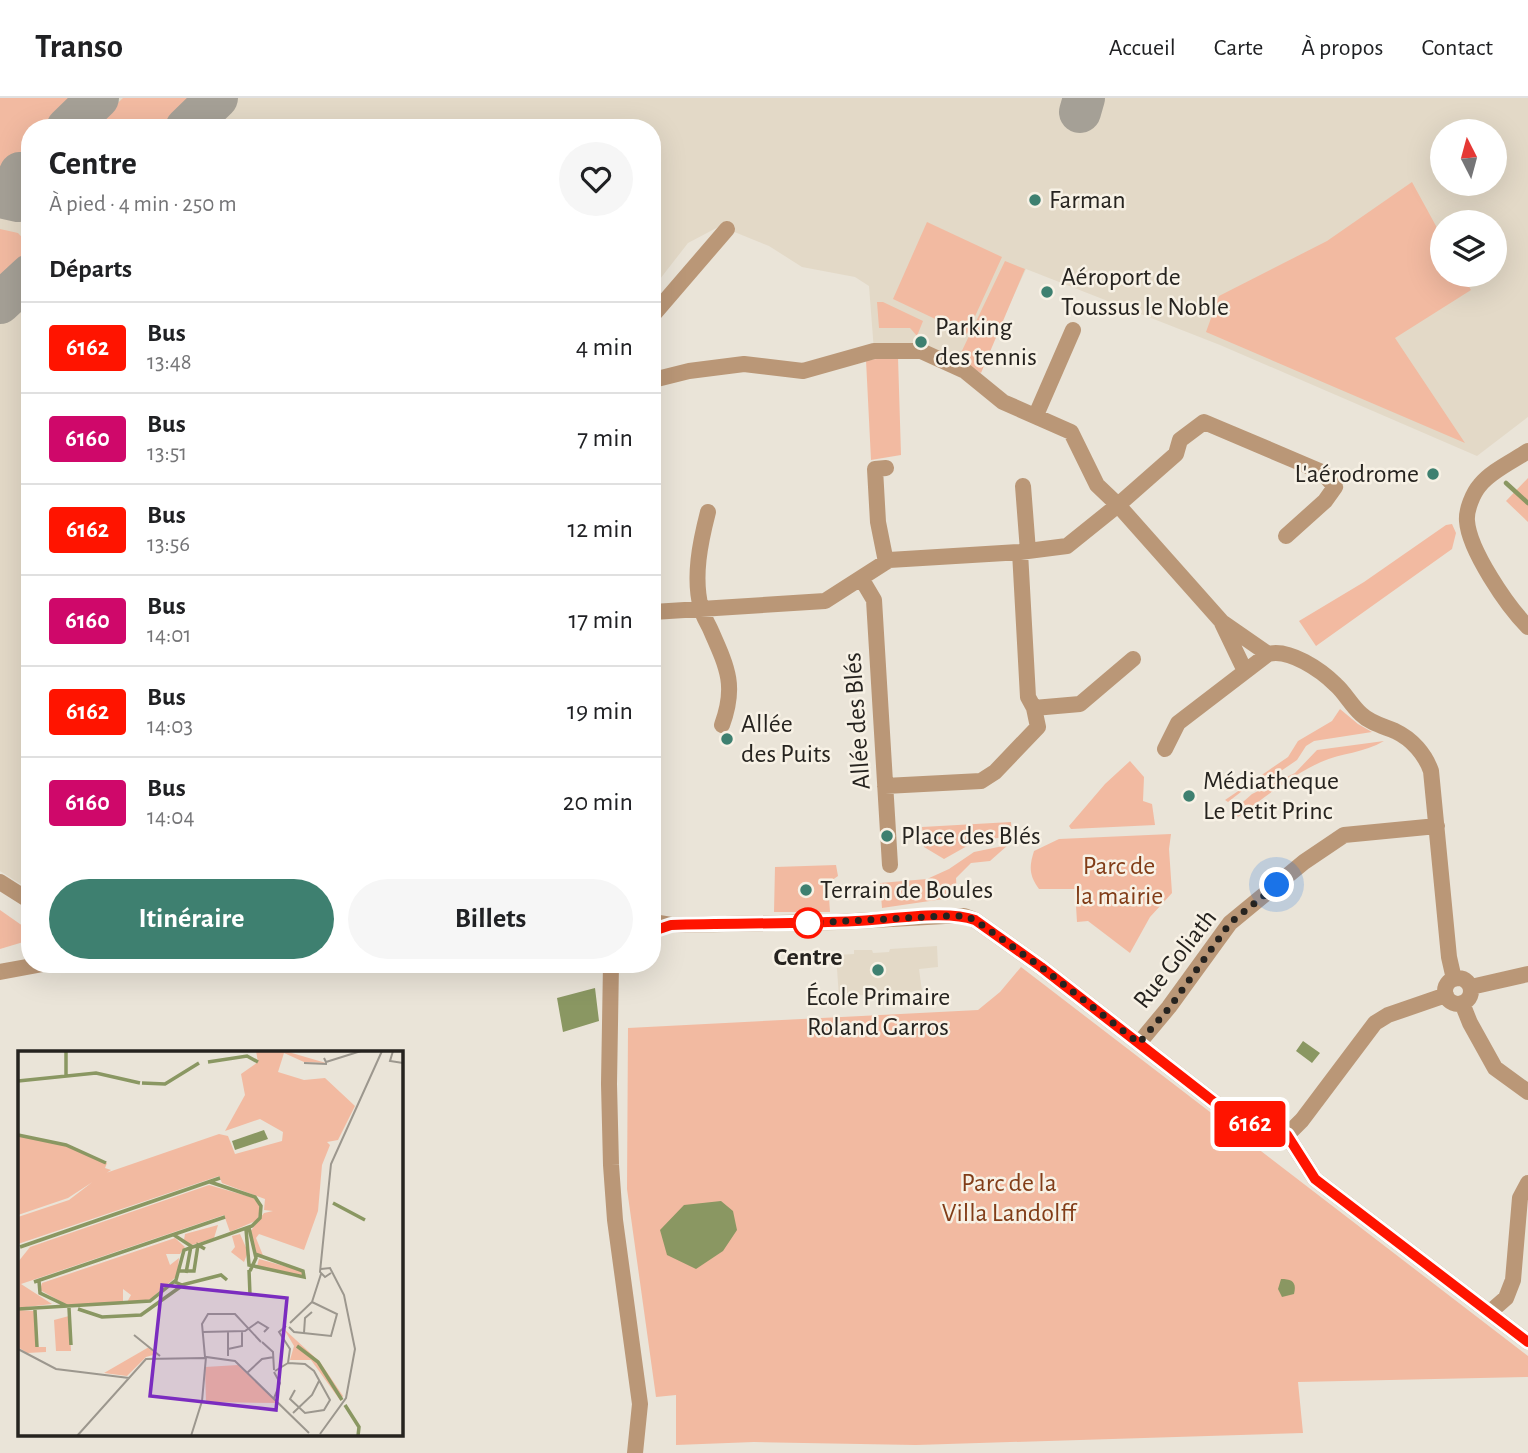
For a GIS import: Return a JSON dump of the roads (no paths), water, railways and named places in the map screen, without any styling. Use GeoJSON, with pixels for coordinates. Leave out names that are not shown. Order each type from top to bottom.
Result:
{"type":"FeatureCollection","features":[{"type":"Feature","properties":{"kind":"street"},"geometry":{"type":"LineString","coordinates":[[661,306],[727,229]]}},
{"type":"Feature","properties":{"kind":"street"},"geometry":{"type":"LineString","coordinates":[[1036,415],[1073,330]]}},
{"type":"Feature","properties":{"kind":"street"},"geometry":{"type":"LineString","coordinates":[[661,378],[690,371],[744,364],[803,371],[874,351],[921,351],[965,371],[1003,402],[1071,432],[1097,485],[1222,622],[1268,654]]}},
{"type":"Feature","properties":{"kind":"street"},"geometry":{"type":"LineString","coordinates":[[661,611],[825,601],[886,562],[1024,552],[1067,546],[1176,454],[1180,440],[1204,422],[1321,472],[1335,487],[1325,501],[1286,536]]}},
{"type":"Feature","properties":{"kind":"street"},"geometry":{"type":"LineString","coordinates":[[1528,451],[1480,485],[1469,506],[1467,520],[1482,561],[1502,597],[1528,627]]}},
{"type":"Feature","properties":{"kind":"street"},"geometry":{"type":"LineString","coordinates":[[886,468],[875,469],[878,522],[886,562]]}},
{"type":"Feature","properties":{"kind":"street"},"geometry":{"type":"LineString","coordinates":[[885,786],[981,781],[995,772],[1038,727],[1034,708],[1028,697],[1023,486]]}},
{"type":"Feature","properties":{"kind":"street"},"geometry":{"type":"LineString","coordinates":[[708,512],[700,545],[698,575],[701,609],[729,674],[729,704],[722,725]]}},
{"type":"Feature","properties":{"kind":"street","name":"Allée des Blés"},"geometry":{"type":"LineString","coordinates":[[861,578],[874,600],[890,865]]}},
{"type":"Feature","properties":{"kind":"street"},"geometry":{"type":"LineString","coordinates":[[1222,622],[1245,671]]}},
{"type":"Feature","properties":{"kind":"street"},"geometry":{"type":"LineString","coordinates":[[1165,749],[1178,723],[1268,654],[1277,651],[1288,653],[1336,685],[1362,715],[1413,743],[1427,760],[1431,771],[1449,957],[1454,979]]}},
{"type":"Feature","properties":{"kind":"street"},"geometry":{"type":"LineString","coordinates":[[1034,708],[1080,704],[1133,659]]}},
{"type":"Feature","properties":{"kind":"street","name":"Rue Goliath"},"geometry":{"type":"LineString","coordinates":[[1139,1043],[1170,1007],[1230,923],[1289,874],[1344,835],[1437,826]]}},
{"type":"Feature","properties":{"kind":"street"},"geometry":{"type":"LineString","coordinates":[[0,882],[21,895]]}},
{"type":"Feature","properties":{"kind":"street"},"geometry":{"type":"LineString","coordinates":[[661,923],[837,922],[964,916],[975,920],[1232,1116],[1287,1135],[1315,1179],[1528,1342]]}},
{"type":"Feature","properties":{"kind":"street"},"geometry":{"type":"LineString","coordinates":[[661,928],[671,925]]}},
{"type":"Feature","properties":{"kind":"street"},"geometry":{"type":"LineString","coordinates":[[0,972],[21,968]]}},
{"type":"Feature","properties":{"kind":"street"},"geometry":{"type":"LineString","coordinates":[[613,973],[609,1084],[611,1165],[615,1220],[640,1404],[635,1453]]}},
{"type":"Feature","properties":{"kind":"street"},"geometry":{"type":"LineString","coordinates":[[1471,987],[1528,974]]}},
{"type":"Feature","properties":{"kind":"street"},"geometry":{"type":"LineString","coordinates":[[1454,979],[1466,981],[1471,987]]}},
{"type":"Feature","properties":{"kind":"street"},"geometry":{"type":"LineString","coordinates":[[1454,979],[1446,987],[1446,995],[1455,1003],[1468,999],[1471,987]]}},
{"type":"Feature","properties":{"kind":"street"},"geometry":{"type":"LineString","coordinates":[[1287,1135],[1302,1120],[1375,1023],[1388,1015],[1446,995]]}},
{"type":"Feature","properties":{"kind":"street"},"geometry":{"type":"LineString","coordinates":[[1462,1003],[1495,1068],[1528,1092]]}},
{"type":"Feature","properties":{"kind":"street"},"geometry":{"type":"LineString","coordinates":[[1490,1312],[1506,1298],[1513,1280],[1520,1198],[1528,1182]]}},
{"type":"Feature","properties":{"kind":"waterway"},"geometry":{"type":"LineString","coordinates":[[1506,483],[1528,503]]}},
{"type":"Feature","properties":{"kind":"place","name":"Farman"},"geometry":{"type":"Point","coordinates":[1035,200]}},
{"type":"Feature","properties":{"kind":"place","name":"Aéroport de Toussus le Noble"},"geometry":{"type":"Point","coordinates":[1047,292]}},
{"type":"Feature","properties":{"kind":"place","name":"Parking des tennis"},"geometry":{"type":"Point","coordinates":[921,342]}},
{"type":"Feature","properties":{"kind":"place","name":"L'aérodrome"},"geometry":{"type":"Point","coordinates":[1433,474]}},
{"type":"Feature","properties":{"kind":"place","name":"Allée des Puits"},"geometry":{"type":"Point","coordinates":[727,739]}},
{"type":"Feature","properties":{"kind":"place","name":"Médiatheque Le Petit Princ"},"geometry":{"type":"Point","coordinates":[1189,796]}},
{"type":"Feature","properties":{"kind":"place","name":"Place des Blés"},"geometry":{"type":"Point","coordinates":[887,836]}},
{"type":"Feature","properties":{"kind":"place","name":"Terrain de Boules"},"geometry":{"type":"Point","coordinates":[806,890]}},
{"type":"Feature","properties":{"kind":"place","name":"Centre"},"geometry":{"type":"Point","coordinates":[808,923]}},
{"type":"Feature","properties":{"kind":"place","name":"École Primaire Roland Garros"},"geometry":{"type":"Point","coordinates":[878,970]}},
{"type":"Feature","properties":{"kind":"park label","name":"Parc de la mairie"},"geometry":{"type":"Point","coordinates":[1119,881]}},
{"type":"Feature","properties":{"kind":"park label","name":"Parc de la Villa Landolff"},"geometry":{"type":"Point","coordinates":[1009,1198]}}]}
